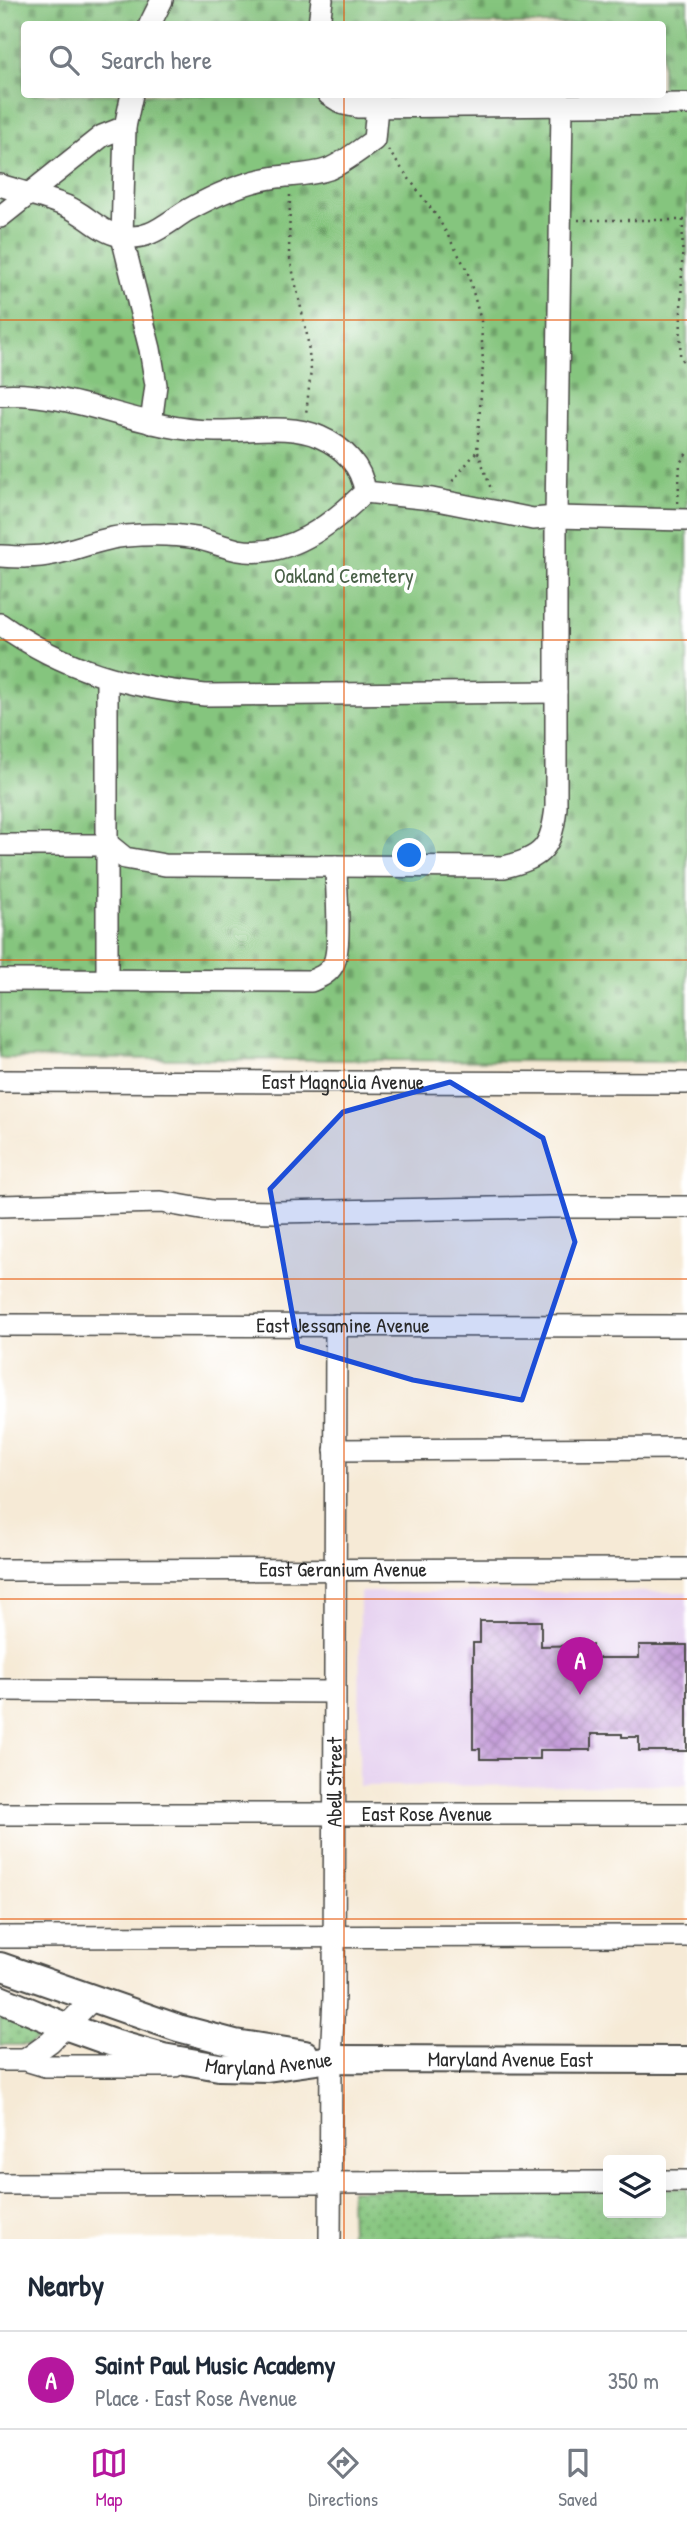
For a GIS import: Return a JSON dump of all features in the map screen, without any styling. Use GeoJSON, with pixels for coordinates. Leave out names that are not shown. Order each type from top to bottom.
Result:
{"type":"FeatureCollection","features":[{"type":"Feature","properties":{"kind":"main road","name":"Maryland Avenue"},"geometry":{"type":"LineString","coordinates":[[0,1966],[92,2000],[208,2036],[331,2059]]}},
{"type":"Feature","properties":{"kind":"main road","name":"Maryland Avenue"},"geometry":{"type":"LineString","coordinates":[[0,1999],[65,2026],[163,2057],[219,2067],[267,2068],[331,2059]]}},
{"type":"Feature","properties":{"kind":"main road","name":"Maryland Avenue East"},"geometry":{"type":"LineString","coordinates":[[331,2059],[687,2060]]}},
{"type":"Feature","properties":{"kind":"street"},"geometry":{"type":"LineString","coordinates":[[152,21],[162,0]]}},
{"type":"Feature","properties":{"kind":"street"},"geometry":{"type":"LineString","coordinates":[[319,21],[322,0]]}},
{"type":"Feature","properties":{"kind":"street"},"geometry":{"type":"LineString","coordinates":[[131,98],[125,127],[121,237],[150,349],[156,385],[151,423]]}},
{"type":"Feature","properties":{"kind":"street"},"geometry":{"type":"LineString","coordinates":[[334,98],[344,104],[358,107],[687,104]]}},
{"type":"Feature","properties":{"kind":"street"},"geometry":{"type":"LineString","coordinates":[[0,845],[109,845],[125,858],[165,865],[504,867],[524,862],[544,850],[554,832],[556,807],[556,517],[562,106]]}},
{"type":"Feature","properties":{"kind":"street"},"geometry":{"type":"LineString","coordinates":[[0,185],[65,205],[99,229],[121,237],[142,237],[159,230],[208,200],[247,183],[330,168],[374,141],[377,107]]}},
{"type":"Feature","properties":{"kind":"street"},"geometry":{"type":"LineString","coordinates":[[0,217],[102,136],[125,127]]}},
{"type":"Feature","properties":{"kind":"street"},"geometry":{"type":"LineString","coordinates":[[0,396],[44,396],[151,423],[212,432],[304,431],[335,444],[354,462],[363,479],[365,492]]}},
{"type":"Feature","properties":{"kind":"street"},"geometry":{"type":"LineString","coordinates":[[365,492],[423,498],[533,519],[556,517],[682,520]]}},
{"type":"Feature","properties":{"kind":"street"},"geometry":{"type":"LineString","coordinates":[[0,556],[32,558],[122,536],[159,534],[196,538],[239,550],[260,551],[292,544],[316,532],[342,515],[365,492]]}},
{"type":"Feature","properties":{"kind":"street"},"geometry":{"type":"LineString","coordinates":[[0,624],[29,644],[73,666],[107,678],[172,692],[205,695],[556,692]]}},
{"type":"Feature","properties":{"kind":"street"},"geometry":{"type":"LineString","coordinates":[[107,678],[107,980]]}},
{"type":"Feature","properties":{"kind":"street"},"geometry":{"type":"LineString","coordinates":[[0,980],[311,981],[325,975],[334,964],[337,949],[336,866]]}},
{"type":"Feature","properties":{"kind":"street","name":"East Magnolia Avenue"},"geometry":{"type":"LineString","coordinates":[[0,1081],[687,1083]]}},
{"type":"Feature","properties":{"kind":"street"},"geometry":{"type":"LineString","coordinates":[[0,1206],[161,1202],[212,1211],[276,1212],[687,1207]]}},
{"type":"Feature","properties":{"kind":"street","name":"East Jessamine Avenue"},"geometry":{"type":"LineString","coordinates":[[0,1325],[687,1326]]}},
{"type":"Feature","properties":{"kind":"street","name":"Abell Street"},"geometry":{"type":"LineString","coordinates":[[330,2239],[336,1325]]}},
{"type":"Feature","properties":{"kind":"street"},"geometry":{"type":"LineString","coordinates":[[335,1450],[687,1448]]}},
{"type":"Feature","properties":{"kind":"street","name":"East Geranium Avenue"},"geometry":{"type":"LineString","coordinates":[[0,1570],[687,1569]]}},
{"type":"Feature","properties":{"kind":"street"},"geometry":{"type":"LineString","coordinates":[[0,1690],[334,1692]]}},
{"type":"Feature","properties":{"kind":"street","name":"East Rose Avenue"},"geometry":{"type":"LineString","coordinates":[[0,1814],[687,1814]]}},
{"type":"Feature","properties":{"kind":"street"},"geometry":{"type":"LineString","coordinates":[[0,1937],[687,1936]]}},
{"type":"Feature","properties":{"kind":"street"},"geometry":{"type":"LineString","coordinates":[[25,2060],[50,2042],[92,2000]]}},
{"type":"Feature","properties":{"kind":"street"},"geometry":{"type":"LineString","coordinates":[[0,2060],[25,2060],[45,2066],[219,2067]]}},
{"type":"Feature","properties":{"kind":"street"},"geometry":{"type":"LineString","coordinates":[[666,2181],[687,2181]]}},
{"type":"Feature","properties":{"kind":"street"},"geometry":{"type":"LineString","coordinates":[[0,2184],[603,2182]]}},
{"type":"Feature","properties":{"kind":"path"},"geometry":{"type":"LineString","coordinates":[[374,141],[393,153],[438,218],[467,270],[481,321],[483,365],[477,451],[493,494],[504,513]]}},
{"type":"Feature","properties":{"kind":"path"},"geometry":{"type":"LineString","coordinates":[[292,176],[289,254],[307,335],[311,370],[304,431]]}},
{"type":"Feature","properties":{"kind":"path"},"geometry":{"type":"LineString","coordinates":[[560,220],[685,220],[680,358],[687,365]]}},
{"type":"Feature","properties":{"kind":"path"},"geometry":{"type":"LineString","coordinates":[[423,498],[447,487],[477,451]]}},
{"type":"Feature","properties":{"kind":"path"},"geometry":{"type":"LineString","coordinates":[[682,520],[680,463],[687,453]]}},
{"type":"Feature","properties":{"kind":"highlighted area"},"geometry":{"type":"Polygon","coordinates":[[[450,1082],[543,1138],[575,1242],[522,1400],[413,1380],[298,1346],[270,1189],[343,1112],[450,1082]]]}},
{"type":"Feature","properties":{"kind":"shaded area"},"geometry":{"type":"Polygon","coordinates":[[[360,1592],[687,1592],[687,1785],[359,1786],[360,1592]]]}},
{"type":"Feature","properties":{"kind":"green space","name":"Oakland Cemetery"},"geometry":{"type":"Polygon","coordinates":[[[0,0],[687,0],[687,1062],[0,1058],[0,0]]]}},
{"type":"Feature","properties":{"kind":"green space"},"geometry":{"type":"Polygon","coordinates":[[[0,2013],[42,2030],[40,2037],[28,2045],[0,2045],[0,2013]]]}},
{"type":"Feature","properties":{"kind":"green space"},"geometry":{"type":"Polygon","coordinates":[[[687,2188],[687,2239],[351,2239],[350,2190],[603,2189],[603,2218],[666,2218],[666,2189],[687,2188]]]}},
{"type":"Feature","properties":{"kind":"building"},"geometry":{"type":"Polygon","coordinates":[[[480,1621],[541,1621],[541,1646],[592,1645],[592,1658],[639,1658],[639,1645],[687,1645],[687,1751],[639,1751],[639,1737],[591,1734],[591,1750],[540,1750],[540,1759],[480,1759],[480,1749],[473,1749],[473,1643],[480,1643],[480,1621]]]}},
{"type":"Feature","properties":{"kind":"place","name":"Saint Paul Music Academy"},"geometry":{"type":"Point","coordinates":[580,1695]}}]}
